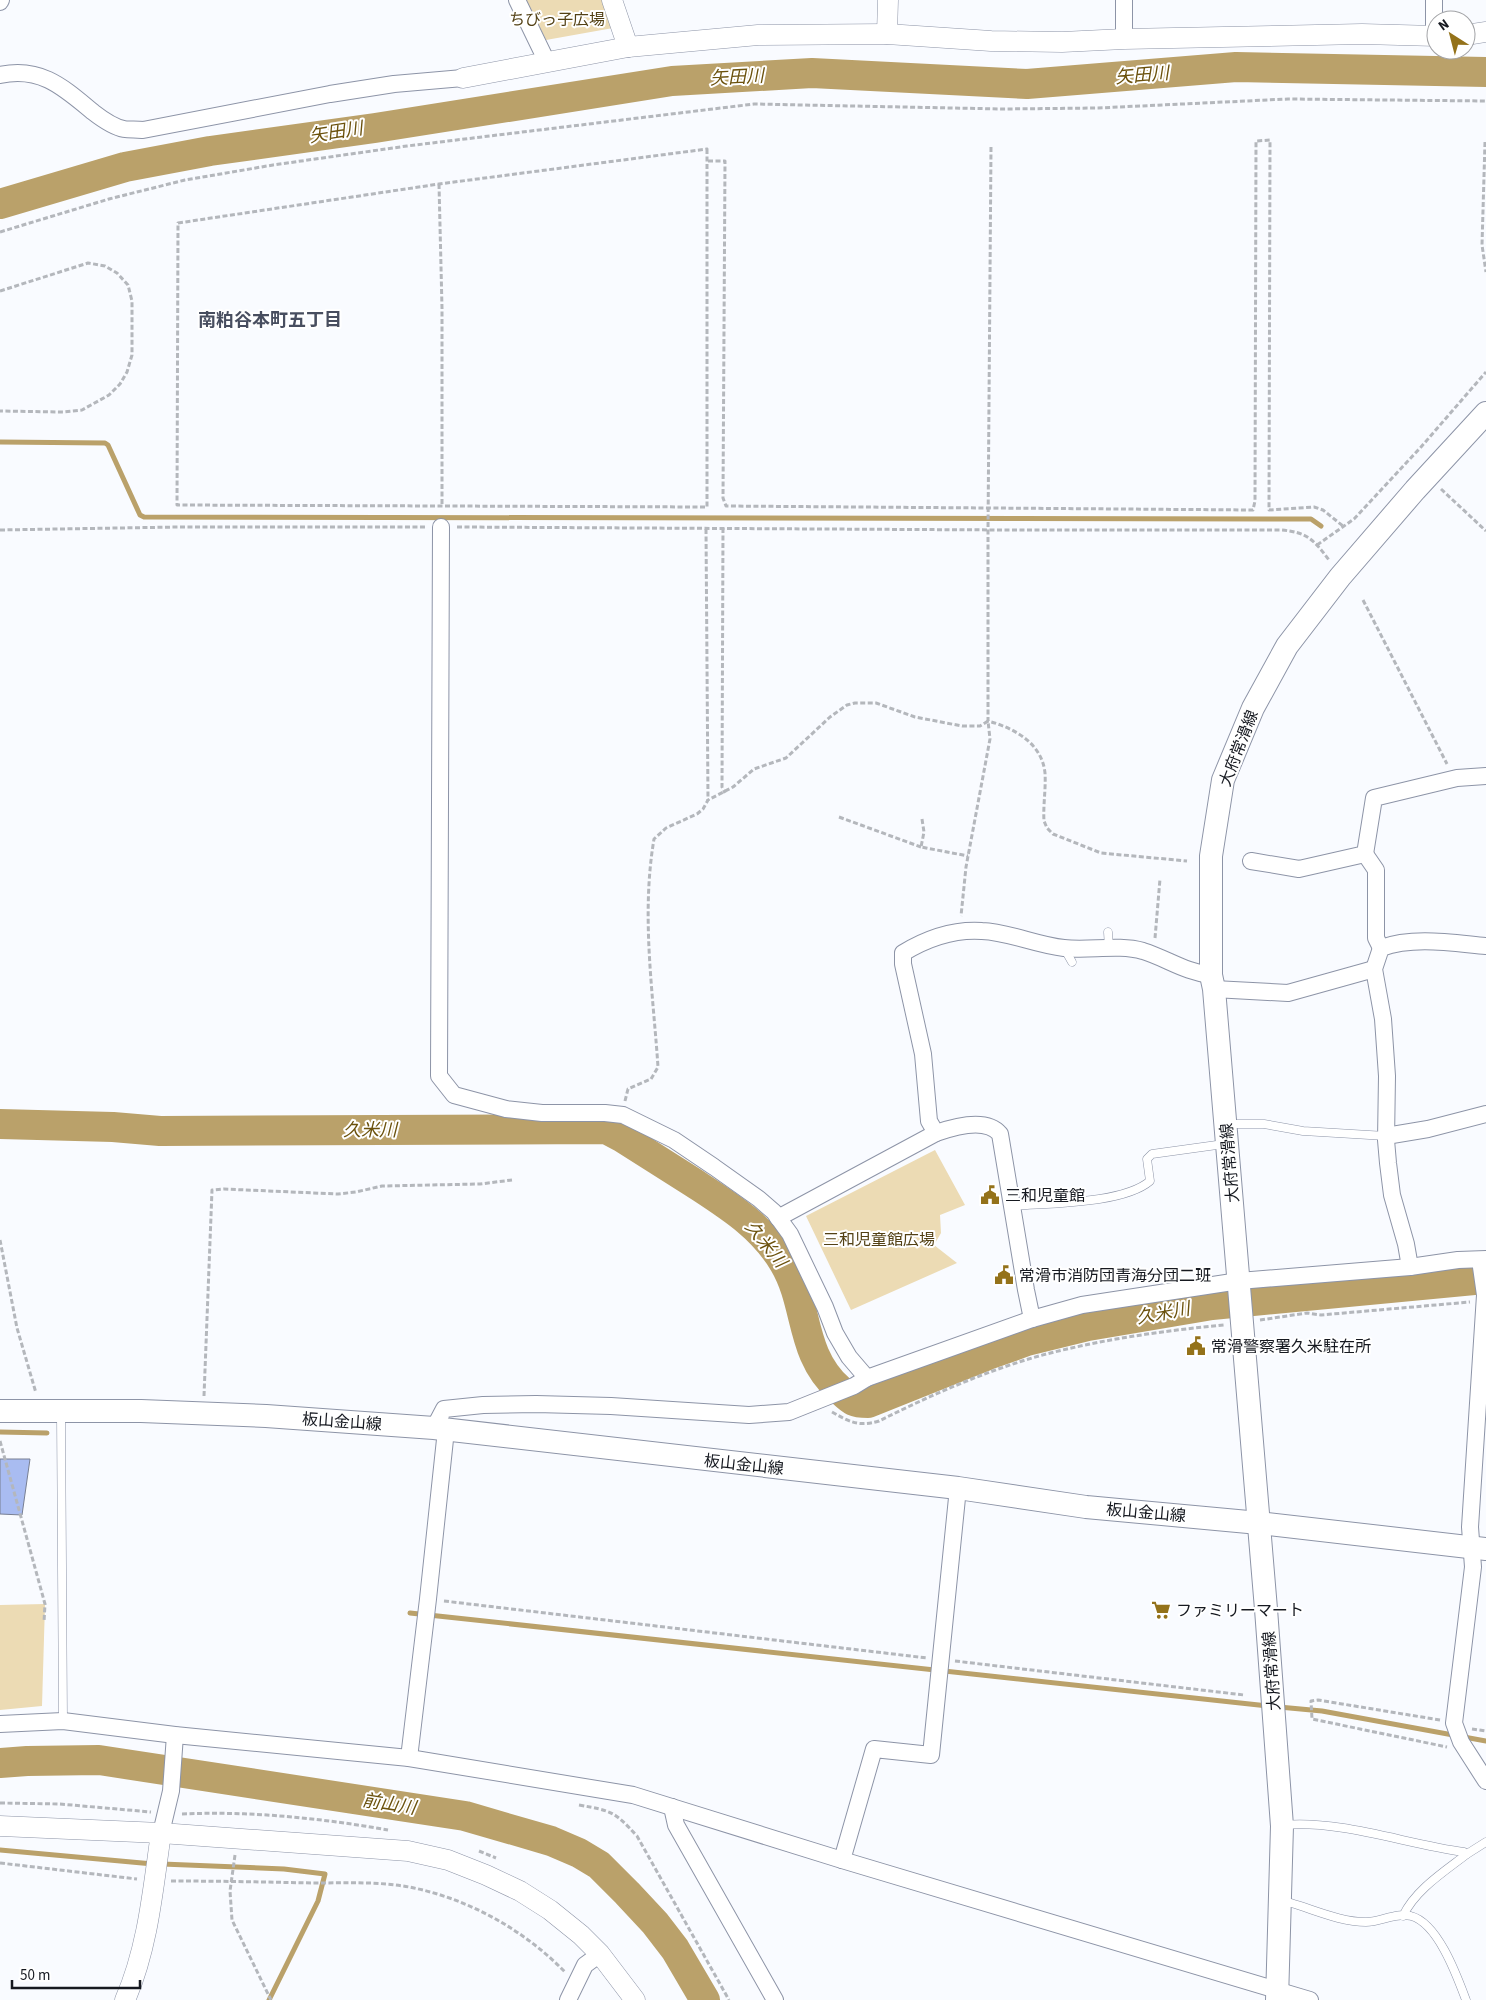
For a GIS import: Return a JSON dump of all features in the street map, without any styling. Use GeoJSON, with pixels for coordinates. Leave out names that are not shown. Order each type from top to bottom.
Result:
{"type":"FeatureCollection","features":[{"type":"Feature","properties":{"kind":"main road","name":"大府常滑線"},"geometry":{"type":"LineString","coordinates":[[1278,1995],[1282,1826],[1259,1523],[1213,982],[1211,856],[1223,780],[1253,708],[1287,646],[1340,577],[1486,413]]}},
{"type":"Feature","properties":{"kind":"main road","name":"板山金山線"},"geometry":{"type":"LineString","coordinates":[[0,1411],[266,1416],[440,1429],[958,1488],[1086,1507],[1259,1523],[1479,1548]]}},
{"type":"Feature","properties":{"kind":"street"},"geometry":{"type":"LineString","coordinates":[[517,0],[547,62]]}},
{"type":"Feature","properties":{"kind":"street"},"geometry":{"type":"LineString","coordinates":[[612,0],[628,47]]}},
{"type":"Feature","properties":{"kind":"street"},"geometry":{"type":"LineString","coordinates":[[887,34],[888,0]]}},
{"type":"Feature","properties":{"kind":"street"},"geometry":{"type":"LineString","coordinates":[[1124,0],[1124,39]]}},
{"type":"Feature","properties":{"kind":"street"},"geometry":{"type":"LineString","coordinates":[[0,75],[23,73],[49,79],[61,85],[111,124],[123,129],[144,130],[330,94],[394,84],[463,78],[628,47],[758,35],[887,34],[991,41],[1062,42],[1362,34],[1426,35]]}},
{"type":"Feature","properties":{"kind":"street"},"geometry":{"type":"LineString","coordinates":[[442,527],[439,1076],[454,1095],[506,1109],[542,1114],[605,1113],[624,1116],[674,1140],[759,1199],[778,1218],[790,1234],[825,1307],[835,1333],[849,1357],[867,1378]]}},
{"type":"Feature","properties":{"kind":"street"},"geometry":{"type":"LineString","coordinates":[[1410,1267],[1406,1244],[1392,1195],[1386,1136],[1387,1076],[1383,1018],[1374,969],[1381,948],[1376,938],[1376,870],[1365,854],[1374,798],[1453,779],[1486,776]]}},
{"type":"Feature","properties":{"kind":"street"},"geometry":{"type":"LineString","coordinates":[[1251,861],[1299,869],[1365,854]]}},
{"type":"Feature","properties":{"kind":"street"},"geometry":{"type":"LineString","coordinates":[[936,1133],[930,1121],[922,1054],[903,964],[903,953],[921,942],[960,931],[983,931],[1068,955],[1108,941],[1154,955],[1213,982],[1288,993],[1374,969]]}},
{"type":"Feature","properties":{"kind":"street"},"geometry":{"type":"LineString","coordinates":[[1381,948],[1391,944],[1418,942],[1486,946]]}},
{"type":"Feature","properties":{"kind":"street"},"geometry":{"type":"LineString","coordinates":[[1386,1136],[1428,1129],[1486,1114]]}},
{"type":"Feature","properties":{"kind":"street"},"geometry":{"type":"LineString","coordinates":[[778,1218],[936,1133],[956,1126],[985,1126],[995,1129],[1000,1134],[1032,1319]]}},
{"type":"Feature","properties":{"kind":"street"},"geometry":{"type":"LineString","coordinates":[[409,1758],[428,1599],[440,1429],[444,1409],[483,1404],[611,1406],[749,1415],[789,1412],[854,1386],[867,1378],[1032,1319],[1082,1306],[1239,1281],[1410,1267],[1458,1260],[1483,1262],[1485,1298],[1470,1527],[1479,1548],[1473,1567],[1454,1723],[1461,1742],[1486,1781]]}},
{"type":"Feature","properties":{"kind":"street"},"geometry":{"type":"LineString","coordinates":[[842,1860],[874,1749],[931,1755],[958,1488]]}},
{"type":"Feature","properties":{"kind":"street"},"geometry":{"type":"LineString","coordinates":[[0,1724],[64,1721],[175,1743],[409,1758],[633,1795],[1278,1995],[1310,2000]]}},
{"type":"Feature","properties":{"kind":"street"},"geometry":{"type":"LineString","coordinates":[[125,2000],[132,1985],[143,1946],[161,1833],[171,1791],[175,1743]]}},
{"type":"Feature","properties":{"kind":"street"},"geometry":{"type":"LineString","coordinates":[[672,1807],[676,1825],[775,2000]]}},
{"type":"Feature","properties":{"kind":"street"},"geometry":{"type":"LineString","coordinates":[[0,1826],[161,1833],[408,1851],[448,1860],[486,1874],[520,1891],[542,1905],[581,1935],[600,1954],[635,2000]]}},
{"type":"Feature","properties":{"kind":"street"},"geometry":{"type":"LineString","coordinates":[[568,2000],[585,1965],[600,1954]]}},
{"type":"Feature","properties":{"kind":"lane"},"geometry":{"type":"LineString","coordinates":[[1013,1206],[1104,1198],[1129,1193],[1143,1187],[1150,1181],[1147,1159],[1152,1154],[1264,1124],[1303,1131],[1386,1136]]}},
{"type":"Feature","properties":{"kind":"lane"},"geometry":{"type":"LineString","coordinates":[[61,1411],[62,1699],[64,1721]]}},
{"type":"Feature","properties":{"kind":"lane"},"geometry":{"type":"LineString","coordinates":[[1282,1826],[1305,1823],[1467,1854]]}},
{"type":"Feature","properties":{"kind":"lane"},"geometry":{"type":"LineString","coordinates":[[1403,1916],[1406,1908],[1424,1889],[1467,1854],[1486,1842]]}},
{"type":"Feature","properties":{"kind":"lane"},"geometry":{"type":"LineString","coordinates":[[1280,1903],[1291,1903],[1364,1922],[1381,1921],[1410,1915],[1420,1920],[1433,1932],[1457,1976],[1466,2000]]}},
{"type":"Feature","properties":{"kind":"path"},"geometry":{"type":"LineString","coordinates":[[0,232],[109,199],[185,180],[263,166],[408,146],[754,104],[1022,109],[1098,108],[1288,99],[1486,101]]}},
{"type":"Feature","properties":{"kind":"path"},"geometry":{"type":"LineString","coordinates":[[708,161],[725,161],[723,498],[726,506],[1253,510],[1255,501],[1256,141],[1270,140],[1269,510],[1314,507],[1323,510],[1343,526]]}},
{"type":"Feature","properties":{"kind":"path"},"geometry":{"type":"LineString","coordinates":[[1484,142],[1482,245],[1486,272]]}},
{"type":"Feature","properties":{"kind":"path"},"geometry":{"type":"LineString","coordinates":[[960,931],[968,856],[990,740],[988,721],[988,509],[991,147]]}},
{"type":"Feature","properties":{"kind":"path"},"geometry":{"type":"LineString","coordinates":[[708,149],[707,507],[178,505],[178,223],[439,184],[708,149]]}},
{"type":"Feature","properties":{"kind":"path"},"geometry":{"type":"LineString","coordinates":[[439,184],[442,308],[442,527]]}},
{"type":"Feature","properties":{"kind":"path"},"geometry":{"type":"LineString","coordinates":[[0,292],[88,263],[105,266],[117,273],[128,285],[132,301],[132,355],[127,372],[120,384],[108,395],[82,410],[63,412],[0,411]]}},
{"type":"Feature","properties":{"kind":"path"},"geometry":{"type":"LineString","coordinates":[[1317,545],[1354,519],[1421,447],[1486,372]]}},
{"type":"Feature","properties":{"kind":"path"},"geometry":{"type":"LineString","coordinates":[[1428,477],[1486,531]]}},
{"type":"Feature","properties":{"kind":"path"},"geometry":{"type":"LineString","coordinates":[[0,530],[178,526],[1281,530],[1295,531],[1309,536],[1340,577]]}},
{"type":"Feature","properties":{"kind":"path"},"geometry":{"type":"LineString","coordinates":[[706,528],[708,800]]}},
{"type":"Feature","properties":{"kind":"path"},"geometry":{"type":"LineString","coordinates":[[723,528],[722,787],[725,793]]}},
{"type":"Feature","properties":{"kind":"path"},"geometry":{"type":"LineString","coordinates":[[1363,600],[1453,779]]}},
{"type":"Feature","properties":{"kind":"path"},"geometry":{"type":"LineString","coordinates":[[624,1116],[625,1097],[628,1089],[651,1078],[658,1068],[648,950],[649,902],[654,839],[666,828],[697,814],[708,800],[733,788],[754,769],[786,758],[830,717],[847,705],[855,703],[876,704],[915,717],[962,726],[980,726],[988,721],[1008,727],[1023,736],[1034,748],[1045,772],[1044,821],[1047,828],[1053,834],[1100,853],[1187,861]]}},
{"type":"Feature","properties":{"kind":"path"},"geometry":{"type":"LineString","coordinates":[[839,817],[921,847],[968,856]]}},
{"type":"Feature","properties":{"kind":"path"},"geometry":{"type":"LineString","coordinates":[[921,847],[924,832],[922,819]]}},
{"type":"Feature","properties":{"kind":"path"},"geometry":{"type":"LineString","coordinates":[[1154,955],[1160,879]]}},
{"type":"Feature","properties":{"kind":"path"},"geometry":{"type":"LineString","coordinates":[[203,1414],[212,1190],[338,1194],[382,1186],[480,1184],[512,1180]]}},
{"type":"Feature","properties":{"kind":"path"},"geometry":{"type":"LineString","coordinates":[[0,1240],[17,1328],[37,1398],[36,1411]]}},
{"type":"Feature","properties":{"kind":"path"},"geometry":{"type":"LineString","coordinates":[[820,1400],[825,1407],[850,1423],[870,1424],[1001,1369],[1058,1351],[1156,1331],[1242,1323],[1307,1314],[1321,1315],[1485,1298]]}},
{"type":"Feature","properties":{"kind":"path"},"geometry":{"type":"LineString","coordinates":[[0,1441],[45,1604],[44,1622]]}},
{"type":"Feature","properties":{"kind":"path"},"geometry":{"type":"LineString","coordinates":[[428,1599],[1244,1695]]}},
{"type":"Feature","properties":{"kind":"path"},"geometry":{"type":"LineString","coordinates":[[1461,1742],[1452,1748],[1312,1719],[1311,1701],[1318,1700],[1454,1723],[1463,1728],[1486,1731]]}},
{"type":"Feature","properties":{"kind":"path"},"geometry":{"type":"LineString","coordinates":[[570,1803],[609,1810],[621,1818],[637,1836],[729,2000]]}},
{"type":"Feature","properties":{"kind":"path"},"geometry":{"type":"LineString","coordinates":[[237,1839],[230,1891],[232,1920],[271,2000]]}},
{"type":"Feature","properties":{"kind":"path"},"geometry":{"type":"LineString","coordinates":[[0,1863],[154,1880],[361,1883],[416,1888],[474,1909],[509,1927],[547,1955],[575,1985]]}},
{"type":"Feature","properties":{"kind":"green space","name":"ちびっ子広場"},"geometry":{"type":"Polygon","coordinates":[[[526,0],[602,0],[613,28],[546,40],[526,0]]]}},
{"type":"Feature","properties":{"kind":"green space","name":"三和児童館広場"},"geometry":{"type":"Polygon","coordinates":[[[935,1150],[965,1205],[940,1215],[941,1233],[934,1245],[957,1263],[851,1310],[806,1216],[935,1150]]]}},
{"type":"Feature","properties":{"kind":"green space"},"geometry":{"type":"Polygon","coordinates":[[[45,1604],[42,1706],[0,1710],[0,1605],[45,1604]]]}},
{"type":"Feature","properties":{"kind":"building"},"geometry":{"type":"Polygon","coordinates":[[[0,1459],[30,1459],[22,1515],[0,1514],[0,1459]]]}},
{"type":"Feature","properties":{"kind":"waterway","name":"矢田川"},"geometry":{"type":"LineString","coordinates":[[0,204],[125,167],[210,151],[375,128],[672,81],[812,73],[1027,84],[1236,67],[1486,72]]}},
{"type":"Feature","properties":{"kind":"waterway"},"geometry":{"type":"LineString","coordinates":[[0,442],[105,443],[108,445],[140,515],[144,517],[1311,519],[1321,526]]}},
{"type":"Feature","properties":{"kind":"waterway","name":"久米川"},"geometry":{"type":"LineString","coordinates":[[0,1124],[113,1127],[160,1131],[606,1129],[720,1200],[766,1238],[784,1263],[792,1279],[817,1360],[826,1375],[846,1396],[863,1403],[868,1403],[1027,1341],[1088,1326],[1212,1305],[1486,1279]]}},
{"type":"Feature","properties":{"kind":"waterway"},"geometry":{"type":"LineString","coordinates":[[0,1432],[47,1433]]}},
{"type":"Feature","properties":{"kind":"waterway"},"geometry":{"type":"LineString","coordinates":[[410,1613],[1268,1706]]}},
{"type":"Feature","properties":{"kind":"waterway"},"geometry":{"type":"LineString","coordinates":[[1279,1707],[1322,1711],[1486,1741]]}},
{"type":"Feature","properties":{"kind":"waterway","name":"前山川"},"geometry":{"type":"LineString","coordinates":[[0,1763],[99,1760],[465,1816],[551,1841],[579,1853],[599,1865],[627,1893],[655,1923],[675,1949],[705,2000]]}},
{"type":"Feature","properties":{"kind":"waterway"},"geometry":{"type":"LineString","coordinates":[[0,1850],[153,1864]]}},
{"type":"Feature","properties":{"kind":"waterway"},"geometry":{"type":"LineString","coordinates":[[162,1864],[284,1869],[325,1874],[318,1901],[269,2000]]}},
{"type":"Feature","properties":{"kind":"place","name":"三和児童館"},"geometry":{"type":"Point","coordinates":[990,1195]}},
{"type":"Feature","properties":{"kind":"place","name":"常滑市消防団青海分団二班"},"geometry":{"type":"Point","coordinates":[1004,1275]}},
{"type":"Feature","properties":{"kind":"place","name":"常滑警察署久米駐在所"},"geometry":{"type":"Point","coordinates":[1196,1346]}},
{"type":"Feature","properties":{"kind":"place","name":"ファミリーマート"},"geometry":{"type":"Point","coordinates":[1161,1610]}},
{"type":"Feature","properties":{"kind":"district","name":"南粕谷本町五丁目"},"geometry":{"type":"Point","coordinates":[270,320]}}]}
